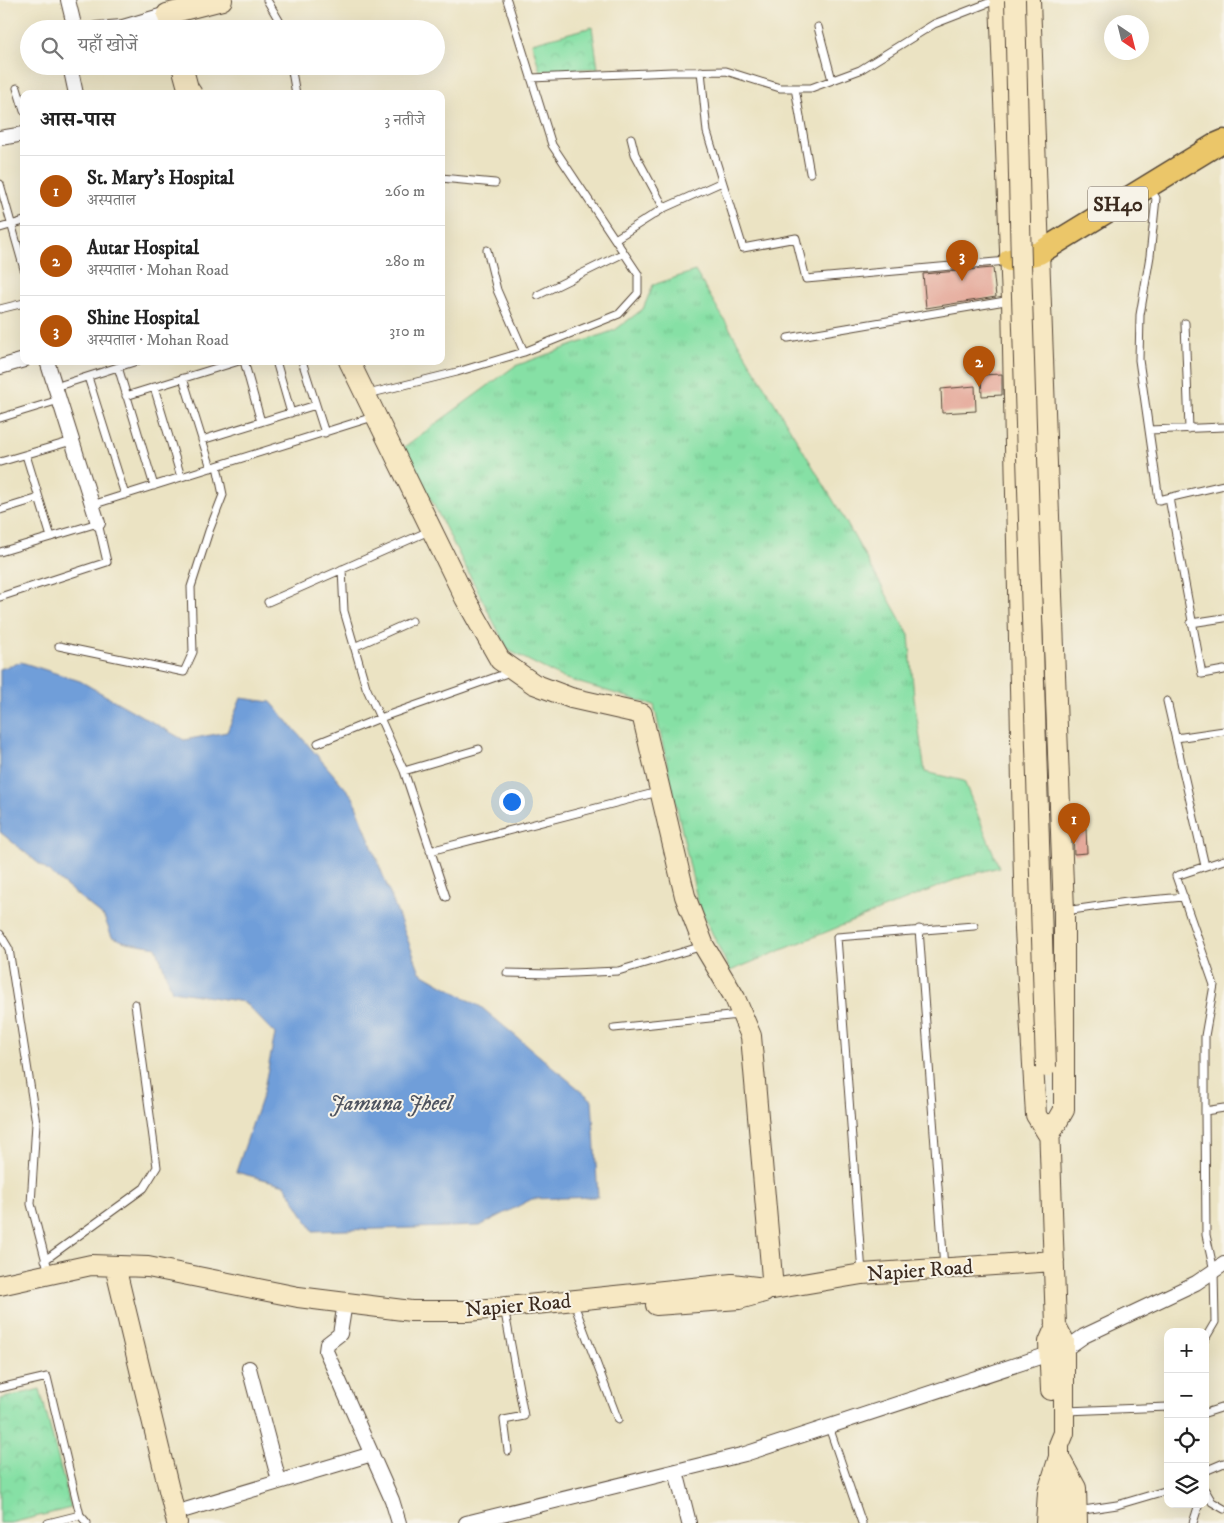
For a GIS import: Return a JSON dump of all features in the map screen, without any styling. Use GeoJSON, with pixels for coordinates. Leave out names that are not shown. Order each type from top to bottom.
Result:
{"type":"FeatureCollection","features":[{"type":"Feature","properties":{"kind":"main road"},"geometry":{"type":"LineString","coordinates":[[172,20],[192,4],[222,0]]}},
{"type":"Feature","properties":{"kind":"main road"},"geometry":{"type":"LineString","coordinates":[[1000,0],[1012,300],[1025,930],[1036,1115],[1049,1136]]}},
{"type":"Feature","properties":{"kind":"main road"},"geometry":{"type":"LineString","coordinates":[[1015,0],[1049,1136],[1047,1261],[1056,1326],[1049,1342],[1056,1352],[1058,1386],[1053,1434],[1076,1488],[1077,1517]]}},
{"type":"Feature","properties":{"kind":"main road"},"geometry":{"type":"LineString","coordinates":[[1030,0],[1064,911],[1064,1110],[1049,1136]]}},
{"type":"Feature","properties":{"kind":"main road"},"geometry":{"type":"LineString","coordinates":[[184,75],[189,90]]}},
{"type":"Feature","properties":{"kind":"main road","name":"SH40"},"geometry":{"type":"LineString","coordinates":[[1010,260],[1038,253],[1224,141]]}},
{"type":"Feature","properties":{"kind":"main road"},"geometry":{"type":"LineString","coordinates":[[344,1309],[414,1321],[506,1318],[739,1299],[773,1289],[750,1036],[735,998],[704,946],[685,896],[642,714],[570,698],[534,684],[500,660],[466,598],[351,365]]}},
{"type":"Feature","properties":{"kind":"main road","name":"Napier Road"},"geometry":{"type":"LineString","coordinates":[[0,1285],[47,1267],[91,1265],[116,1272],[148,1267],[298,1297],[344,1309],[468,1311],[732,1284],[773,1289],[862,1274],[1047,1261]]}},
{"type":"Feature","properties":{"kind":"main road"},"geometry":{"type":"LineString","coordinates":[[0,1297],[88,1276],[116,1272],[176,1518]]}},
{"type":"Feature","properties":{"kind":"main road"},"geometry":{"type":"LineString","coordinates":[[1046,1523],[1048,1492],[1064,1433],[1064,1411],[1058,1386]]}},
{"type":"Feature","properties":{"kind":"main road"},"geometry":{"type":"LineString","coordinates":[[1059,1451],[1060,1523]]}},
{"type":"Feature","properties":{"kind":"street"},"geometry":{"type":"LineString","coordinates":[[68,0],[73,20]]}},
{"type":"Feature","properties":{"kind":"street"},"geometry":{"type":"LineString","coordinates":[[72,75],[75,90]]}},
{"type":"Feature","properties":{"kind":"street"},"geometry":{"type":"LineString","coordinates":[[0,138],[20,135]]}},
{"type":"Feature","properties":{"kind":"street"},"geometry":{"type":"LineString","coordinates":[[0,368],[20,361]]}},
{"type":"Feature","properties":{"kind":"street"},"geometry":{"type":"LineString","coordinates":[[48,365],[98,523]]}},
{"type":"Feature","properties":{"kind":"street"},"geometry":{"type":"LineString","coordinates":[[474,1522],[745,1454],[1056,1352],[1084,1336],[1196,1283],[1219,1267]]}},
{"type":"Feature","properties":{"kind":"street"},"geometry":{"type":"LineString","coordinates":[[344,1309],[340,1334],[327,1344],[326,1351],[392,1500],[399,1523]]}},
{"type":"Feature","properties":{"kind":"street"},"geometry":{"type":"LineString","coordinates":[[249,1368],[279,1482]]}},
{"type":"Feature","properties":{"kind":"street"},"geometry":{"type":"LineString","coordinates":[[176,1518],[279,1482],[372,1454]]}},
{"type":"Feature","properties":{"kind":"street"},"geometry":{"type":"LineString","coordinates":[[676,1471],[689,1523]]}},
{"type":"Feature","properties":{"kind":"lane"},"geometry":{"type":"LineString","coordinates":[[267,0],[278,20]]}},
{"type":"Feature","properties":{"kind":"lane"},"geometry":{"type":"LineString","coordinates":[[366,395],[457,372],[524,352],[619,314],[638,292],[638,274],[552,145],[507,0]]}},
{"type":"Feature","properties":{"kind":"lane"},"geometry":{"type":"LineString","coordinates":[[531,78],[726,71],[780,88],[810,88],[860,70],[934,24],[996,0]]}},
{"type":"Feature","properties":{"kind":"lane"},"geometry":{"type":"LineString","coordinates":[[818,27],[832,80]]}},
{"type":"Feature","properties":{"kind":"lane"},"geometry":{"type":"LineString","coordinates":[[701,71],[707,132],[743,248],[796,238],[806,278],[1010,260]]}},
{"type":"Feature","properties":{"kind":"lane"},"geometry":{"type":"LineString","coordinates":[[293,75],[295,90]]}},
{"type":"Feature","properties":{"kind":"lane"},"geometry":{"type":"LineString","coordinates":[[17,88],[20,98]]}},
{"type":"Feature","properties":{"kind":"lane"},"geometry":{"type":"LineString","coordinates":[[795,88],[810,173]]}},
{"type":"Feature","properties":{"kind":"lane"},"geometry":{"type":"LineString","coordinates":[[631,138],[636,154],[664,208]]}},
{"type":"Feature","properties":{"kind":"lane"},"geometry":{"type":"LineString","coordinates":[[445,178],[495,183]]}},
{"type":"Feature","properties":{"kind":"lane"},"geometry":{"type":"LineString","coordinates":[[614,239],[664,208],[722,182]]}},
{"type":"Feature","properties":{"kind":"lane"},"geometry":{"type":"LineString","coordinates":[[0,185],[20,256]]}},
{"type":"Feature","properties":{"kind":"lane"},"geometry":{"type":"LineString","coordinates":[[1148,186],[1156,198],[1150,256],[1140,315],[1139,360],[1159,500],[1224,485]]}},
{"type":"Feature","properties":{"kind":"lane"},"geometry":{"type":"LineString","coordinates":[[0,228],[20,223]]}},
{"type":"Feature","properties":{"kind":"lane"},"geometry":{"type":"LineString","coordinates":[[486,250],[497,290],[524,352]]}},
{"type":"Feature","properties":{"kind":"lane"},"geometry":{"type":"LineString","coordinates":[[538,295],[624,253]]}},
{"type":"Feature","properties":{"kind":"lane"},"geometry":{"type":"LineString","coordinates":[[788,338],[1012,300]]}},
{"type":"Feature","properties":{"kind":"lane"},"geometry":{"type":"LineString","coordinates":[[0,309],[20,304]]}},
{"type":"Feature","properties":{"kind":"lane"},"geometry":{"type":"LineString","coordinates":[[1185,323],[1189,428]]}},
{"type":"Feature","properties":{"kind":"lane"},"geometry":{"type":"LineString","coordinates":[[0,418],[88,377],[126,365]]}},
{"type":"Feature","properties":{"kind":"lane"},"geometry":{"type":"LineString","coordinates":[[126,396],[226,365]]}},
{"type":"Feature","properties":{"kind":"lane"},"geometry":{"type":"LineString","coordinates":[[245,365],[261,422]]}},
{"type":"Feature","properties":{"kind":"lane"},"geometry":{"type":"LineString","coordinates":[[277,365],[292,413]]}},
{"type":"Feature","properties":{"kind":"lane"},"geometry":{"type":"LineString","coordinates":[[303,365],[325,432]]}},
{"type":"Feature","properties":{"kind":"lane"},"geometry":{"type":"LineString","coordinates":[[118,368],[154,486]]}},
{"type":"Feature","properties":{"kind":"lane"},"geometry":{"type":"LineString","coordinates":[[88,377],[125,495]]}},
{"type":"Feature","properties":{"kind":"lane"},"geometry":{"type":"LineString","coordinates":[[59,646],[184,672],[193,652],[191,587],[208,531],[223,495],[214,467],[202,440],[183,378]]}},
{"type":"Feature","properties":{"kind":"lane"},"geometry":{"type":"LineString","coordinates":[[154,387],[181,478]]}},
{"type":"Feature","properties":{"kind":"lane"},"geometry":{"type":"LineString","coordinates":[[202,440],[316,405]]}},
{"type":"Feature","properties":{"kind":"lane"},"geometry":{"type":"LineString","coordinates":[[92,505],[376,417]]}},
{"type":"Feature","properties":{"kind":"lane"},"geometry":{"type":"LineString","coordinates":[[1149,430],[1224,428]]}},
{"type":"Feature","properties":{"kind":"lane"},"geometry":{"type":"LineString","coordinates":[[0,462],[72,441]]}},
{"type":"Feature","properties":{"kind":"lane"},"geometry":{"type":"LineString","coordinates":[[26,455],[51,537]]}},
{"type":"Feature","properties":{"kind":"lane"},"geometry":{"type":"LineString","coordinates":[[0,510],[39,498]]}},
{"type":"Feature","properties":{"kind":"lane"},"geometry":{"type":"LineString","coordinates":[[1169,498],[1202,674],[1224,670]]}},
{"type":"Feature","properties":{"kind":"lane"},"geometry":{"type":"LineString","coordinates":[[0,552],[98,523],[107,562],[0,597]]}},
{"type":"Feature","properties":{"kind":"lane"},"geometry":{"type":"LineString","coordinates":[[268,602],[432,530]]}},
{"type":"Feature","properties":{"kind":"lane"},"geometry":{"type":"LineString","coordinates":[[342,570],[344,612],[366,687],[404,771],[446,897]]}},
{"type":"Feature","properties":{"kind":"lane"},"geometry":{"type":"LineString","coordinates":[[1191,623],[1224,618]]}},
{"type":"Feature","properties":{"kind":"lane"},"geometry":{"type":"LineString","coordinates":[[354,647],[412,622]]}},
{"type":"Feature","properties":{"kind":"lane"},"geometry":{"type":"LineString","coordinates":[[318,743],[380,718],[515,670]]}},
{"type":"Feature","properties":{"kind":"lane"},"geometry":{"type":"LineString","coordinates":[[1167,701],[1205,866]]}},
{"type":"Feature","properties":{"kind":"lane"},"geometry":{"type":"LineString","coordinates":[[1176,738],[1224,731]]}},
{"type":"Feature","properties":{"kind":"lane"},"geometry":{"type":"LineString","coordinates":[[404,771],[479,750]]}},
{"type":"Feature","properties":{"kind":"lane"},"geometry":{"type":"LineString","coordinates":[[430,852],[661,791]]}},
{"type":"Feature","properties":{"kind":"lane"},"geometry":{"type":"LineString","coordinates":[[1209,1332],[1215,1322],[1219,1267],[1206,1235],[1205,1036],[1214,985],[1176,876],[1224,860]]}},
{"type":"Feature","properties":{"kind":"lane"},"geometry":{"type":"LineString","coordinates":[[1064,911],[1127,902],[1184,897]]}},
{"type":"Feature","properties":{"kind":"lane"},"geometry":{"type":"LineString","coordinates":[[862,1274],[837,937],[974,926]]}},
{"type":"Feature","properties":{"kind":"lane"},"geometry":{"type":"LineString","coordinates":[[920,929],[944,1268]]}},
{"type":"Feature","properties":{"kind":"lane"},"geometry":{"type":"LineString","coordinates":[[0,934],[9,949],[36,1122],[31,1204],[47,1267],[144,1188],[157,1167],[135,1004]]}},
{"type":"Feature","properties":{"kind":"lane"},"geometry":{"type":"LineString","coordinates":[[507,973],[550,974],[618,971],[704,946]]}},
{"type":"Feature","properties":{"kind":"lane"},"geometry":{"type":"LineString","coordinates":[[614,1028],[742,1014]]}},
{"type":"Feature","properties":{"kind":"lane"},"geometry":{"type":"LineString","coordinates":[[1205,1111],[1224,1108]]}},
{"type":"Feature","properties":{"kind":"lane"},"geometry":{"type":"LineString","coordinates":[[1215,1314],[1224,1311]]}},
{"type":"Feature","properties":{"kind":"lane"},"geometry":{"type":"LineString","coordinates":[[577,1312],[618,1420]]}},
{"type":"Feature","properties":{"kind":"lane"},"geometry":{"type":"LineString","coordinates":[[506,1318],[524,1416],[504,1420],[508,1452]]}},
{"type":"Feature","properties":{"kind":"lane"},"geometry":{"type":"LineString","coordinates":[[0,1388],[47,1376],[80,1515],[87,1523]]}},
{"type":"Feature","properties":{"kind":"lane"},"geometry":{"type":"LineString","coordinates":[[1064,1411],[1164,1407]]}},
{"type":"Feature","properties":{"kind":"lane"},"geometry":{"type":"LineString","coordinates":[[1209,1412],[1224,1407]]}},
{"type":"Feature","properties":{"kind":"lane"},"geometry":{"type":"LineString","coordinates":[[829,1427],[862,1523]]}},
{"type":"Feature","properties":{"kind":"lane"},"geometry":{"type":"LineString","coordinates":[[1209,1469],[1224,1463]]}},
{"type":"Feature","properties":{"kind":"lane"},"geometry":{"type":"LineString","coordinates":[[1077,1517],[1164,1491]]}},
{"type":"Feature","properties":{"kind":"lane"},"geometry":{"type":"LineString","coordinates":[[1209,1497],[1212,1502],[1224,1509]]}},
{"type":"Feature","properties":{"kind":"lane"},"geometry":{"type":"LineString","coordinates":[[1193,1523],[1198,1508]]}},
{"type":"Feature","properties":{"kind":"lane"},"geometry":{"type":"LineString","coordinates":[[48,1523],[80,1515]]}},
{"type":"Feature","properties":{"kind":"green space"},"geometry":{"type":"Polygon","coordinates":[[[592,27],[598,68],[540,71],[532,43],[592,27]]]}},
{"type":"Feature","properties":{"kind":"green space"},"geometry":{"type":"Polygon","coordinates":[[[695,271],[842,515],[909,635],[914,698],[925,772],[964,781],[999,867],[962,877],[730,971],[698,903],[654,705],[563,678],[508,650],[404,447],[515,366],[615,330],[643,309],[653,285],[695,271]]]}},
{"type":"Feature","properties":{"kind":"green space"},"geometry":{"type":"Polygon","coordinates":[[[40,1389],[71,1508],[11,1523],[0,1523],[0,1399],[40,1389]]]}},
{"type":"Feature","properties":{"kind":"water","name":"Jamuna Jheel"},"geometry":{"type":"Polygon","coordinates":[[[21,662],[80,681],[184,740],[227,732],[241,698],[271,702],[353,797],[420,972],[481,1007],[592,1100],[598,1197],[532,1199],[480,1226],[313,1231],[285,1185],[236,1172],[263,1093],[275,1034],[244,1002],[172,991],[156,947],[126,942],[112,937],[104,917],[0,832],[0,669],[21,662]]]}},
{"type":"Feature","properties":{"kind":"building"},"geometry":{"type":"Polygon","coordinates":[[[993,268],[996,297],[926,308],[923,274],[993,268]]]}},
{"type":"Feature","properties":{"kind":"building"},"geometry":{"type":"Polygon","coordinates":[[[1002,374],[1002,395],[982,396],[981,375],[1002,374]]]}},
{"type":"Feature","properties":{"kind":"building"},"geometry":{"type":"Polygon","coordinates":[[[975,386],[976,411],[942,413],[941,389],[975,386]]]}},
{"type":"Feature","properties":{"kind":"building"},"geometry":{"type":"Polygon","coordinates":[[[1086,828],[1087,853],[1074,854],[1073,829],[1086,828]]]}},
{"type":"Feature","properties":{"kind":"place","name":"Shine Hospital"},"geometry":{"type":"Point","coordinates":[962,281]}},
{"type":"Feature","properties":{"kind":"place","name":"Autar Hospital"},"geometry":{"type":"Point","coordinates":[979,387]}},
{"type":"Feature","properties":{"kind":"place","name":"St. Mary's Hospital"},"geometry":{"type":"Point","coordinates":[1074,844]}}]}
